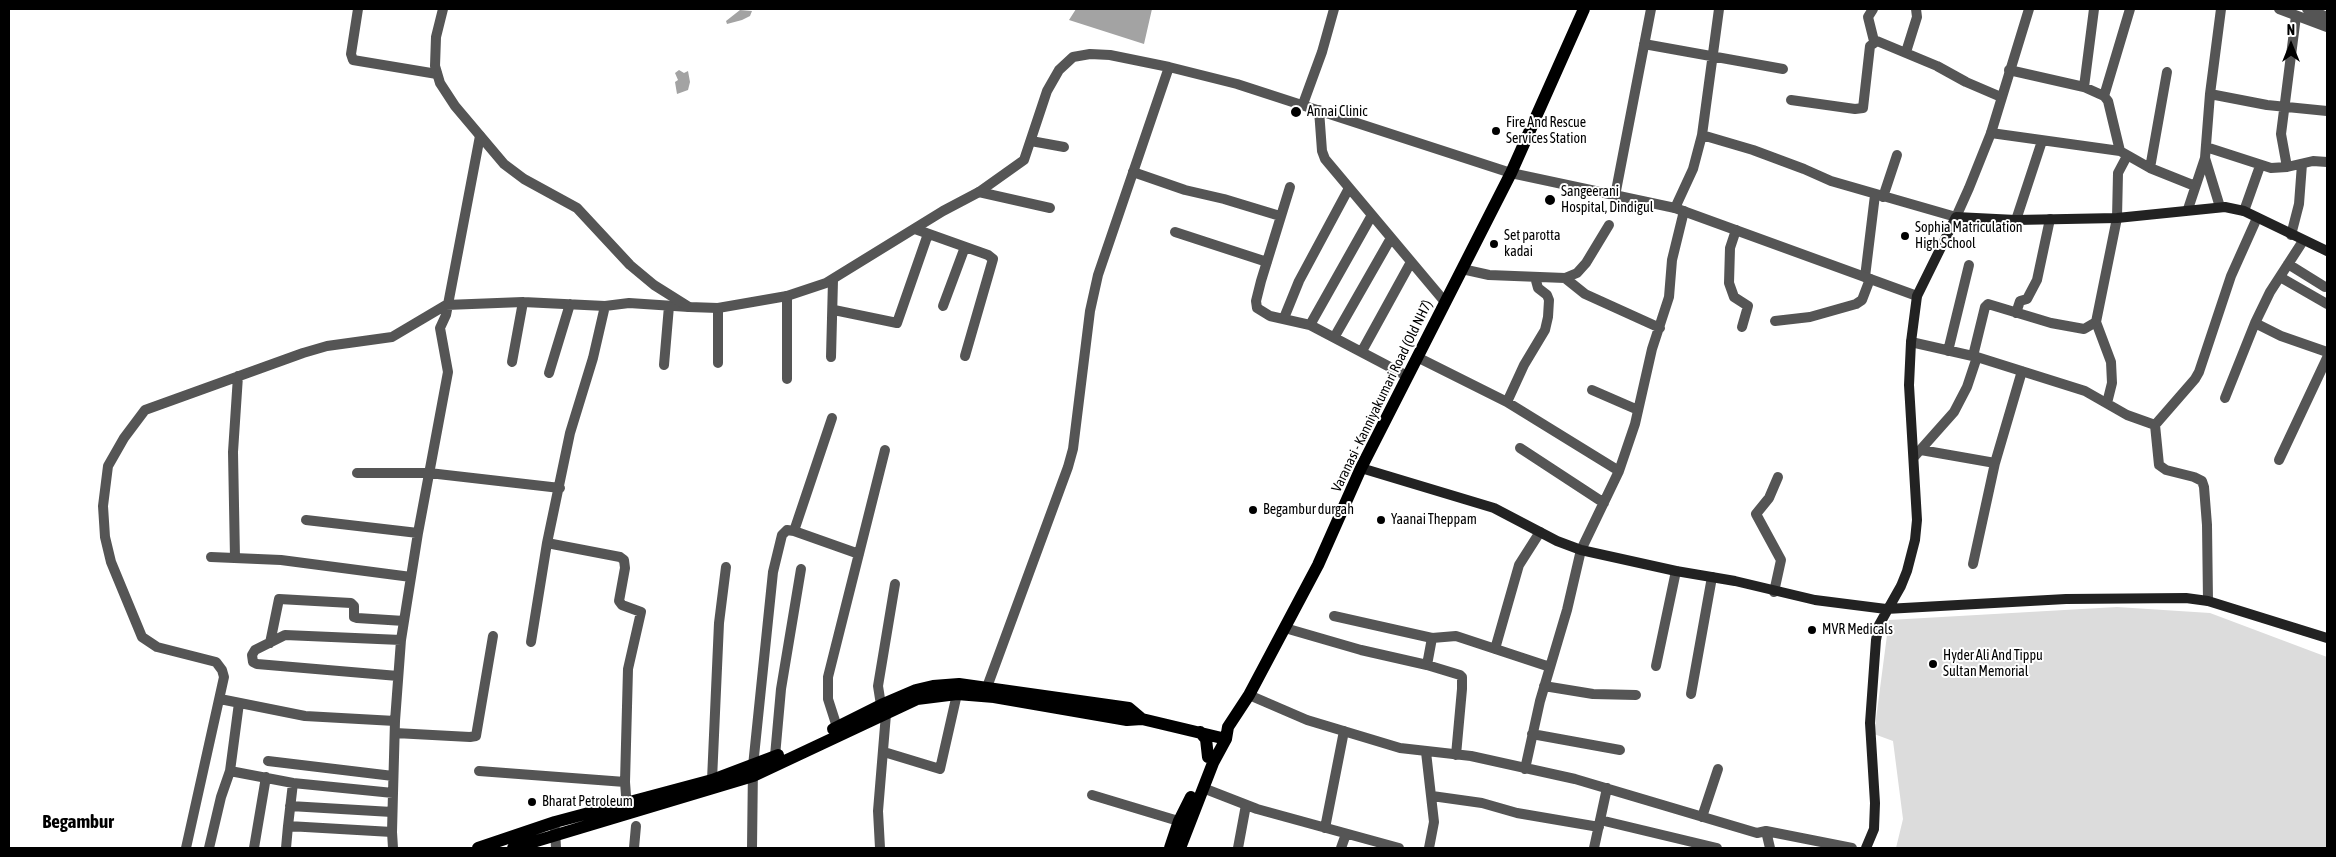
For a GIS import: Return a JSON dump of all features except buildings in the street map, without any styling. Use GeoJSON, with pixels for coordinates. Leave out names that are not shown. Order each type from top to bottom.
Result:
{"type":"FeatureCollection","features":[{"type":"Feature","properties":{"kind":"main road","name":"Varanasi - Kanniyakumari Road (Old NH7)"},"geometry":{"type":"LineString","coordinates":[[1180,848],[1184,822],[1203,788],[1224,734],[1249,695],[1318,565],[1361,468],[1511,173],[1584,9]]}},
{"type":"Feature","properties":{"kind":"main road"},"geometry":{"type":"LineString","coordinates":[[1866,848],[1874,829],[1875,812],[1870,723],[1872,678],[1879,626],[1886,609],[1901,586],[1916,540],[1918,453],[1909,386],[1911,342],[1917,296],[1956,216],[2016,220],[2117,218],[2220,207],[2244,211],[2327,251]]}},
{"type":"Feature","properties":{"kind":"main road"},"geometry":{"type":"LineString","coordinates":[[1361,468],[1494,508],[1540,532],[1581,550],[1814,600],[1886,609],[2134,597],[2186,598],[2208,601],[2327,638]]}},
{"type":"Feature","properties":{"kind":"main road"},"geometry":{"type":"LineString","coordinates":[[478,848],[507,845],[555,828],[627,810],[753,771],[933,686],[959,684],[987,687],[1129,708],[1142,719]]}},
{"type":"Feature","properties":{"kind":"main road"},"geometry":{"type":"LineString","coordinates":[[627,810],[712,780],[753,771],[775,756],[837,727],[883,709],[917,699],[957,694],[994,697],[1126,720],[1142,719],[1200,732],[1224,734]]}},
{"type":"Feature","properties":{"kind":"main road"},"geometry":{"type":"LineString","coordinates":[[1200,732],[1206,738],[1208,757]]}},
{"type":"Feature","properties":{"kind":"main road"},"geometry":{"type":"LineString","coordinates":[[1170,848],[1184,822],[1208,757],[1224,734]]}},
{"type":"Feature","properties":{"kind":"street"},"geometry":{"type":"LineString","coordinates":[[358,9],[351,54],[353,60],[437,74]]}},
{"type":"Feature","properties":{"kind":"street"},"geometry":{"type":"LineString","coordinates":[[443,9],[434,52],[437,74],[440,83],[480,136],[504,164],[524,179],[578,208],[636,270],[654,285],[689,307]]}},
{"type":"Feature","properties":{"kind":"street"},"geometry":{"type":"LineString","coordinates":[[1304,104],[1322,52],[1334,9]]}},
{"type":"Feature","properties":{"kind":"street"},"geometry":{"type":"LineString","coordinates":[[1615,196],[1651,9]]}},
{"type":"Feature","properties":{"kind":"street"},"geometry":{"type":"LineString","coordinates":[[1525,769],[1544,686],[1567,610],[1581,550],[1619,471],[1638,410],[1652,349],[1669,297],[1679,209],[1702,135],[1718,9]]}},
{"type":"Feature","properties":{"kind":"street"},"geometry":{"type":"LineString","coordinates":[[1873,9],[1868,17],[1874,41]]}},
{"type":"Feature","properties":{"kind":"street"},"geometry":{"type":"LineString","coordinates":[[1906,52],[1917,17],[1916,9]]}},
{"type":"Feature","properties":{"kind":"street"},"geometry":{"type":"LineString","coordinates":[[1702,135],[1753,150],[1831,181],[1879,196],[1956,216],[1970,188],[1991,133],[2028,9]]}},
{"type":"Feature","properties":{"kind":"street"},"geometry":{"type":"LineString","coordinates":[[2084,87],[2094,9]]}},
{"type":"Feature","properties":{"kind":"street"},"geometry":{"type":"LineString","coordinates":[[2104,96],[2130,9]]}},
{"type":"Feature","properties":{"kind":"street"},"geometry":{"type":"LineString","coordinates":[[2188,209],[2205,158],[2210,94],[2221,9]]}},
{"type":"Feature","properties":{"kind":"street"},"geometry":{"type":"LineString","coordinates":[[2279,9],[2327,26]]}},
{"type":"Feature","properties":{"kind":"street"},"geometry":{"type":"LineString","coordinates":[[2307,9],[2327,17]]}},
{"type":"Feature","properties":{"kind":"street"},"geometry":{"type":"LineString","coordinates":[[2287,168],[2281,134],[2296,16]]}},
{"type":"Feature","properties":{"kind":"street"},"geometry":{"type":"LineString","coordinates":[[1874,41],[1906,52],[2001,97]]}},
{"type":"Feature","properties":{"kind":"street"},"geometry":{"type":"LineString","coordinates":[[1791,100],[1855,109],[1863,108],[1870,46],[1874,41]]}},
{"type":"Feature","properties":{"kind":"street"},"geometry":{"type":"LineString","coordinates":[[1644,44],[1712,58],[1783,69]]}},
{"type":"Feature","properties":{"kind":"street"},"geometry":{"type":"LineString","coordinates":[[186,848],[224,677],[218,663],[157,647],[142,638],[111,562],[105,536],[103,506],[108,466],[124,438],[145,410],[327,346],[392,337],[446,304],[523,302],[605,306],[629,303],[718,308],[787,296],[833,280],[915,228],[979,192],[1024,160],[1048,91],[1059,70],[1073,57],[1090,54],[1110,55],[1169,66],[1304,104],[1511,173],[1679,209],[1917,296]]}},
{"type":"Feature","properties":{"kind":"street"},"geometry":{"type":"LineString","coordinates":[[987,687],[1073,449],[1090,311],[1098,275],[1107,242],[1169,66]]}},
{"type":"Feature","properties":{"kind":"street"},"geometry":{"type":"LineString","coordinates":[[2009,70],[2084,87],[2104,96],[2108,101],[2124,154],[2118,173],[2117,218],[2096,322],[2110,362],[2112,383],[2107,403]]}},
{"type":"Feature","properties":{"kind":"street"},"geometry":{"type":"LineString","coordinates":[[2150,168],[2167,72]]}},
{"type":"Feature","properties":{"kind":"street"},"geometry":{"type":"LineString","coordinates":[[2210,94],[2283,107],[2327,112]]}},
{"type":"Feature","properties":{"kind":"street"},"geometry":{"type":"LineString","coordinates":[[1320,110],[1322,151],[1325,160],[1445,302]]}},
{"type":"Feature","properties":{"kind":"street"},"geometry":{"type":"LineString","coordinates":[[1991,133],[2124,154],[2150,168],[2195,186]]}},
{"type":"Feature","properties":{"kind":"street"},"geometry":{"type":"LineString","coordinates":[[393,848],[392,812],[395,721],[401,640],[418,533],[448,372],[440,332],[446,315],[446,304],[480,136]]}},
{"type":"Feature","properties":{"kind":"street"},"geometry":{"type":"LineString","coordinates":[[1031,141],[1064,148]]}},
{"type":"Feature","properties":{"kind":"street"},"geometry":{"type":"LineString","coordinates":[[2016,220],[2042,141]]}},
{"type":"Feature","properties":{"kind":"street"},"geometry":{"type":"LineString","coordinates":[[2206,147],[2260,166],[2287,168],[2313,161],[2327,162]]}},
{"type":"Feature","properties":{"kind":"street"},"geometry":{"type":"LineString","coordinates":[[1775,321],[1816,316],[1856,304],[1862,300],[1879,196],[1897,155]]}},
{"type":"Feature","properties":{"kind":"street"},"geometry":{"type":"LineString","coordinates":[[2205,158],[2220,207]]}},
{"type":"Feature","properties":{"kind":"street"},"geometry":{"type":"LineString","coordinates":[[2292,235],[2299,204],[2302,164]]}},
{"type":"Feature","properties":{"kind":"street"},"geometry":{"type":"LineString","coordinates":[[2244,211],[2260,166]]}},
{"type":"Feature","properties":{"kind":"street"},"geometry":{"type":"LineString","coordinates":[[1133,172],[1186,190],[1280,216]]}},
{"type":"Feature","properties":{"kind":"street"},"geometry":{"type":"LineString","coordinates":[[1290,187],[1256,301],[1257,308],[1270,316],[1310,325],[1335,336],[1407,376]]}},
{"type":"Feature","properties":{"kind":"street"},"geometry":{"type":"LineString","coordinates":[[1284,318],[1299,281],[1349,188]]}},
{"type":"Feature","properties":{"kind":"street"},"geometry":{"type":"LineString","coordinates":[[979,192],[1050,208]]}},
{"type":"Feature","properties":{"kind":"street"},"geometry":{"type":"LineString","coordinates":[[1310,325],[1372,215]]}},
{"type":"Feature","properties":{"kind":"street"},"geometry":{"type":"LineString","coordinates":[[2208,601],[2207,525],[2204,486],[2202,481],[2194,477],[2166,470],[2159,465],[2155,425],[2199,372],[2231,276],[2257,218]]}},
{"type":"Feature","properties":{"kind":"street"},"geometry":{"type":"LineString","coordinates":[[2016,313],[2020,301],[2027,298],[2037,280],[2050,219]]}},
{"type":"Feature","properties":{"kind":"street"},"geometry":{"type":"LineString","coordinates":[[1462,269],[1488,275],[1565,278],[1577,273],[1586,263],[1609,225]]}},
{"type":"Feature","properties":{"kind":"street"},"geometry":{"type":"LineString","coordinates":[[915,228],[988,255],[994,259],[965,356]]}},
{"type":"Feature","properties":{"kind":"street"},"geometry":{"type":"LineString","coordinates":[[1736,230],[1730,248],[1729,283],[1734,297],[1748,306],[1742,327]]}},
{"type":"Feature","properties":{"kind":"street"},"geometry":{"type":"LineString","coordinates":[[1175,232],[1267,262]]}},
{"type":"Feature","properties":{"kind":"street"},"geometry":{"type":"LineString","coordinates":[[834,310],[896,323],[928,234]]}},
{"type":"Feature","properties":{"kind":"street"},"geometry":{"type":"LineString","coordinates":[[1335,336],[1391,238]]}},
{"type":"Feature","properties":{"kind":"street"},"geometry":{"type":"LineString","coordinates":[[2225,398],[2255,323],[2280,277],[2303,241]]}},
{"type":"Feature","properties":{"kind":"street"},"geometry":{"type":"LineString","coordinates":[[943,306],[965,247]]}},
{"type":"Feature","properties":{"kind":"street"},"geometry":{"type":"LineString","coordinates":[[1362,351],[1412,262]]}},
{"type":"Feature","properties":{"kind":"street"},"geometry":{"type":"LineString","coordinates":[[2288,264],[2325,287]]}},
{"type":"Feature","properties":{"kind":"street"},"geometry":{"type":"LineString","coordinates":[[1948,351],[1969,265]]}},
{"type":"Feature","properties":{"kind":"street"},"geometry":{"type":"LineString","coordinates":[[1507,402],[1524,365],[1545,330],[1548,318],[1549,300],[1538,288],[1535,277]]}},
{"type":"Feature","properties":{"kind":"street"},"geometry":{"type":"LineString","coordinates":[[2280,277],[2327,304]]}},
{"type":"Feature","properties":{"kind":"street"},"geometry":{"type":"LineString","coordinates":[[1565,278],[1574,287],[1592,298],[1660,328]]}},
{"type":"Feature","properties":{"kind":"street"},"geometry":{"type":"LineString","coordinates":[[831,357],[834,310],[833,280]]}},
{"type":"Feature","properties":{"kind":"street"},"geometry":{"type":"LineString","coordinates":[[787,296],[787,379]]}},
{"type":"Feature","properties":{"kind":"street"},"geometry":{"type":"LineString","coordinates":[[512,362],[523,302]]}},
{"type":"Feature","properties":{"kind":"street"},"geometry":{"type":"LineString","coordinates":[[549,374],[570,304]]}},
{"type":"Feature","properties":{"kind":"street"},"geometry":{"type":"LineString","coordinates":[[1918,453],[1954,412],[1967,388],[1986,305],[1991,304],[2051,323],[2084,329],[2096,322]]}},
{"type":"Feature","properties":{"kind":"street"},"geometry":{"type":"LineString","coordinates":[[531,642],[547,543],[570,433],[593,358],[605,306]]}},
{"type":"Feature","properties":{"kind":"street"},"geometry":{"type":"LineString","coordinates":[[664,365],[669,306]]}},
{"type":"Feature","properties":{"kind":"street"},"geometry":{"type":"LineString","coordinates":[[718,308],[718,363]]}},
{"type":"Feature","properties":{"kind":"street"},"geometry":{"type":"LineString","coordinates":[[2255,323],[2281,336],[2327,352]]}},
{"type":"Feature","properties":{"kind":"street"},"geometry":{"type":"LineString","coordinates":[[1911,342],[1975,357],[2085,391],[2127,415],[2155,425]]}},
{"type":"Feature","properties":{"kind":"street"},"geometry":{"type":"LineString","coordinates":[[1417,357],[1507,402],[1619,471]]}},
{"type":"Feature","properties":{"kind":"street"},"geometry":{"type":"LineString","coordinates":[[2280,460],[2327,358]]}},
{"type":"Feature","properties":{"kind":"street"},"geometry":{"type":"LineString","coordinates":[[1973,564],[1995,463],[2022,371]]}},
{"type":"Feature","properties":{"kind":"street"},"geometry":{"type":"LineString","coordinates":[[235,558],[233,452],[238,376]]}},
{"type":"Feature","properties":{"kind":"street"},"geometry":{"type":"LineString","coordinates":[[1592,390],[1638,410]]}},
{"type":"Feature","properties":{"kind":"street"},"geometry":{"type":"LineString","coordinates":[[794,531],[832,418]]}},
{"type":"Feature","properties":{"kind":"street"},"geometry":{"type":"LineString","coordinates":[[1520,448],[1604,503]]}},
{"type":"Feature","properties":{"kind":"street"},"geometry":{"type":"LineString","coordinates":[[837,727],[826,691],[885,450]]}},
{"type":"Feature","properties":{"kind":"street"},"geometry":{"type":"LineString","coordinates":[[1918,453],[1995,463]]}},
{"type":"Feature","properties":{"kind":"street"},"geometry":{"type":"LineString","coordinates":[[356,473],[429,473],[560,488]]}},
{"type":"Feature","properties":{"kind":"street"},"geometry":{"type":"LineString","coordinates":[[1774,592],[1781,560],[1756,514],[1769,498],[1778,477]]}},
{"type":"Feature","properties":{"kind":"street"},"geometry":{"type":"LineString","coordinates":[[306,520],[418,533]]}},
{"type":"Feature","properties":{"kind":"street"},"geometry":{"type":"LineString","coordinates":[[752,848],[753,771],[773,572],[784,532],[794,531],[859,554]]}},
{"type":"Feature","properties":{"kind":"street"},"geometry":{"type":"LineString","coordinates":[[1495,649],[1520,565],[1540,532]]}},
{"type":"Feature","properties":{"kind":"street"},"geometry":{"type":"LineString","coordinates":[[547,543],[620,557],[624,560],[625,568],[619,601],[622,605],[639,611],[642,615],[628,669],[625,782],[627,810]]}},
{"type":"Feature","properties":{"kind":"street"},"geometry":{"type":"LineString","coordinates":[[211,557],[282,560],[411,577]]}},
{"type":"Feature","properties":{"kind":"street"},"geometry":{"type":"LineString","coordinates":[[712,780],[719,623],[726,567]]}},
{"type":"Feature","properties":{"kind":"street"},"geometry":{"type":"LineString","coordinates":[[775,756],[781,689],[801,569]]}},
{"type":"Feature","properties":{"kind":"street"},"geometry":{"type":"LineString","coordinates":[[1656,666],[1676,571]]}},
{"type":"Feature","properties":{"kind":"street"},"geometry":{"type":"LineString","coordinates":[[1691,694],[1712,577]]}},
{"type":"Feature","properties":{"kind":"street"},"geometry":{"type":"LineString","coordinates":[[880,848],[878,811],[884,752],[883,709],[878,686],[894,584]]}},
{"type":"Feature","properties":{"kind":"street"},"geometry":{"type":"LineString","coordinates":[[270,643],[279,599],[351,603],[354,606],[354,617],[404,621]]}},
{"type":"Feature","properties":{"kind":"street"},"geometry":{"type":"LineString","coordinates":[[1334,616],[1432,638],[1456,636],[1550,667]]}},
{"type":"Feature","properties":{"kind":"street"},"geometry":{"type":"LineString","coordinates":[[1285,628],[1361,650],[1455,672],[1462,677],[1456,755]]}},
{"type":"Feature","properties":{"kind":"street"},"geometry":{"type":"LineString","coordinates":[[398,676],[255,663],[253,652],[285,635],[401,640]]}},
{"type":"Feature","properties":{"kind":"street"},"geometry":{"type":"LineString","coordinates":[[395,733],[476,736],[493,636]]}},
{"type":"Feature","properties":{"kind":"street"},"geometry":{"type":"LineString","coordinates":[[1427,665],[1432,638]]}},
{"type":"Feature","properties":{"kind":"street"},"geometry":{"type":"LineString","coordinates":[[1544,686],[1593,694],[1636,695]]}},
{"type":"Feature","properties":{"kind":"street"},"geometry":{"type":"LineString","coordinates":[[884,752],[940,768],[957,694]]}},
{"type":"Feature","properties":{"kind":"street"},"geometry":{"type":"LineString","coordinates":[[1249,695],[1307,720],[1400,748],[1471,756],[1575,779],[1757,834],[1766,831],[1852,848]]}},
{"type":"Feature","properties":{"kind":"street"},"geometry":{"type":"LineString","coordinates":[[220,699],[305,716],[395,721]]}},
{"type":"Feature","properties":{"kind":"street"},"geometry":{"type":"LineString","coordinates":[[209,848],[230,770],[239,703]]}},
{"type":"Feature","properties":{"kind":"street"},"geometry":{"type":"LineString","coordinates":[[1325,828],[1344,731]]}},
{"type":"Feature","properties":{"kind":"street"},"geometry":{"type":"LineString","coordinates":[[1532,734],[1620,750]]}},
{"type":"Feature","properties":{"kind":"street"},"geometry":{"type":"LineString","coordinates":[[1426,752],[1434,822],[1430,848]]}},
{"type":"Feature","properties":{"kind":"street"},"geometry":{"type":"LineString","coordinates":[[268,761],[393,776]]}},
{"type":"Feature","properties":{"kind":"street"},"geometry":{"type":"LineString","coordinates":[[1702,817],[1718,768]]}},
{"type":"Feature","properties":{"kind":"street"},"geometry":{"type":"LineString","coordinates":[[230,770],[293,783],[393,793]]}},
{"type":"Feature","properties":{"kind":"street"},"geometry":{"type":"LineString","coordinates":[[479,771],[625,782]]}},
{"type":"Feature","properties":{"kind":"street"},"geometry":{"type":"LineString","coordinates":[[254,848],[266,777]]}},
{"type":"Feature","properties":{"kind":"street"},"geometry":{"type":"LineString","coordinates":[[286,848],[293,783]]}},
{"type":"Feature","properties":{"kind":"street"},"geometry":{"type":"LineString","coordinates":[[1203,788],[1246,805],[1399,848]]}},
{"type":"Feature","properties":{"kind":"street"},"geometry":{"type":"LineString","coordinates":[[1594,848],[1607,788]]}},
{"type":"Feature","properties":{"kind":"street"},"geometry":{"type":"LineString","coordinates":[[1092,795],[1184,822]]}},
{"type":"Feature","properties":{"kind":"street"},"geometry":{"type":"LineString","coordinates":[[1432,796],[1482,803],[1517,813],[1599,824],[1717,848]]}},
{"type":"Feature","properties":{"kind":"street"},"geometry":{"type":"LineString","coordinates":[[1238,848],[1246,805]]}},
{"type":"Feature","properties":{"kind":"street"},"geometry":{"type":"LineString","coordinates":[[290,806],[392,812]]}},
{"type":"Feature","properties":{"kind":"street"},"geometry":{"type":"LineString","coordinates":[[288,826],[392,832]]}},
{"type":"Feature","properties":{"kind":"street"},"geometry":{"type":"LineString","coordinates":[[634,848],[636,826]]}},
{"type":"Feature","properties":{"kind":"street"},"geometry":{"type":"LineString","coordinates":[[555,828],[556,848]]}},
{"type":"Feature","properties":{"kind":"street"},"geometry":{"type":"LineString","coordinates":[[1766,831],[1770,848]]}},
{"type":"Feature","properties":{"kind":"street"},"geometry":{"type":"LineString","coordinates":[[1341,848],[1346,834]]}},
{"type":"Feature","properties":{"kind":"shaded area"},"geometry":{"type":"Polygon","coordinates":[[[1076,9],[1152,9],[1144,44],[1069,20],[1076,9]]]}},
{"type":"Feature","properties":{"kind":"shaded area"},"geometry":{"type":"Polygon","coordinates":[[[740,10],[752,11],[750,16],[727,24],[726,21],[740,10]]]}},
{"type":"Feature","properties":{"kind":"shaded area"},"geometry":{"type":"Polygon","coordinates":[[[679,70],[684,73],[688,71],[690,82],[688,90],[677,94],[675,82],[678,80],[675,73],[679,70]]]}},
{"type":"Feature","properties":{"kind":"shaded area"},"geometry":{"type":"Polygon","coordinates":[[[2117,607],[2210,613],[2327,657],[2327,848],[1896,848],[1903,819],[1893,741],[1874,734],[1889,620],[2117,607]]]}},
{"type":"Feature","properties":{"kind":"place","name":"Annai Clinic"},"geometry":{"type":"Point","coordinates":[1296,112]}},
{"type":"Feature","properties":{"kind":"place","name":"Fire And Rescue Services Station"},"geometry":{"type":"Point","coordinates":[1496,131]}},
{"type":"Feature","properties":{"kind":"place","name":"Sangeerani Hospital, Dindigul"},"geometry":{"type":"Point","coordinates":[1550,200]}},
{"type":"Feature","properties":{"kind":"place","name":"Sophia Matriculation High School"},"geometry":{"type":"Point","coordinates":[1905,236]}},
{"type":"Feature","properties":{"kind":"place","name":"Set parotta kadai"},"geometry":{"type":"Point","coordinates":[1494,244]}},
{"type":"Feature","properties":{"kind":"place","name":"Begambur durgah"},"geometry":{"type":"Point","coordinates":[1253,510]}},
{"type":"Feature","properties":{"kind":"place","name":"Yaanai Theppam"},"geometry":{"type":"Point","coordinates":[1381,520]}},
{"type":"Feature","properties":{"kind":"place","name":"MVR Medicals"},"geometry":{"type":"Point","coordinates":[1812,630]}},
{"type":"Feature","properties":{"kind":"place","name":"Hyder Ali And Tippu Sultan Memorial"},"geometry":{"type":"Point","coordinates":[1933,664]}},
{"type":"Feature","properties":{"kind":"place","name":"Bharat Petroleum"},"geometry":{"type":"Point","coordinates":[532,802]}},
{"type":"Feature","properties":{"kind":"district","name":"Begambur"},"geometry":{"type":"Point","coordinates":[78,822]}}]}
